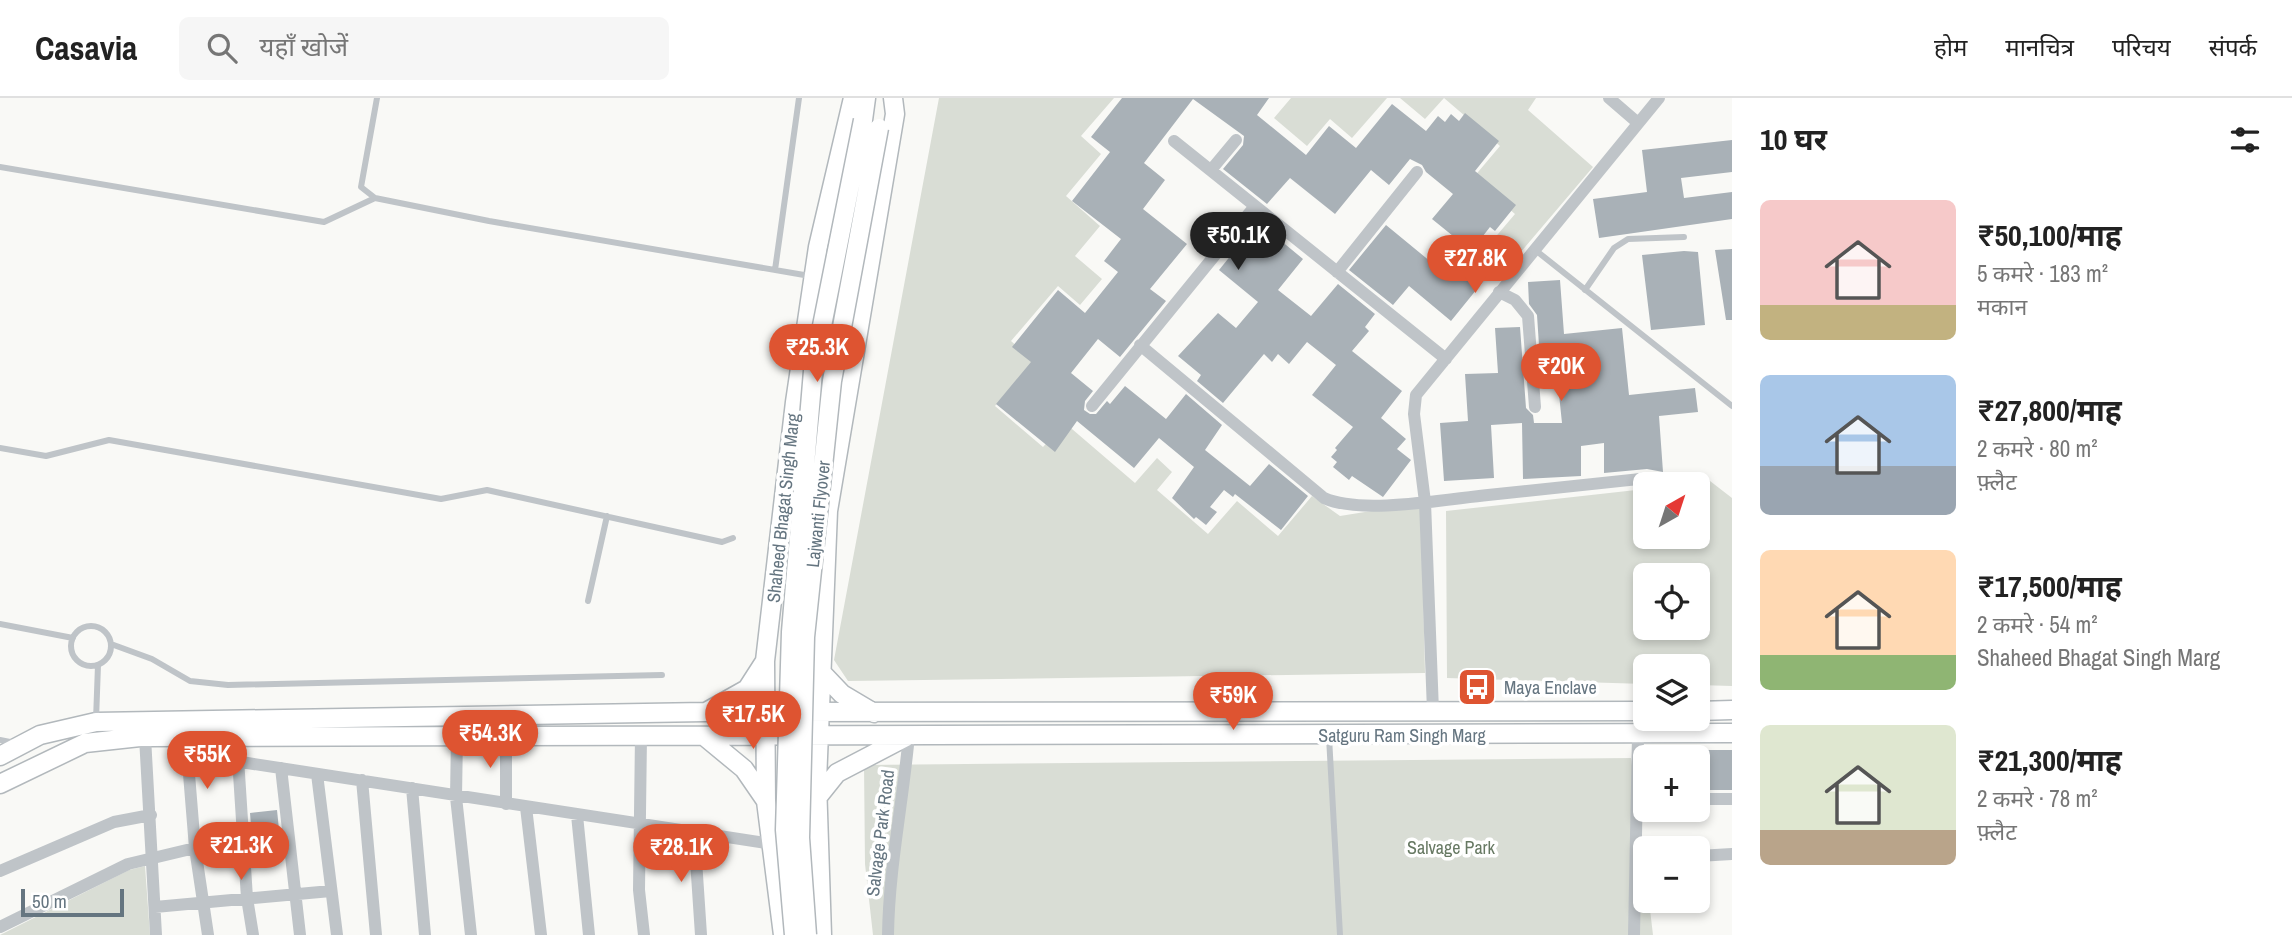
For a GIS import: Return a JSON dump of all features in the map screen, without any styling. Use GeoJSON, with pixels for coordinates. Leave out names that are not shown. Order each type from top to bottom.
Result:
{"type":"FeatureCollection","features":[{"type":"Feature","properties":{"kind":"main road","name":"Shaheed Bhagat Singh Marg"},"geometry":{"type":"LineString","coordinates":[[765,735],[765,661],[795,402],[813,276],[853,98]]}},
{"type":"Feature","properties":{"kind":"main road","name":"Lajwanti Flyover"},"geometry":{"type":"LineString","coordinates":[[807,935],[800,838],[805,637],[832,380],[871,124],[866,98]]}},
{"type":"Feature","properties":{"kind":"main road","name":"Lajwanti Flyover"},"geometry":{"type":"LineString","coordinates":[[791,935],[785,830],[790,645],[813,371],[871,124],[886,98]]}},
{"type":"Feature","properties":{"kind":"main road"},"geometry":{"type":"LineString","coordinates":[[821,935],[817,798],[828,511],[895,114],[893,98]]}},
{"type":"Feature","properties":{"kind":"main road"},"geometry":{"type":"LineString","coordinates":[[705,712],[747,689],[765,661],[775,677],[813,684],[822,673]]}},
{"type":"Feature","properties":{"kind":"main road"},"geometry":{"type":"LineString","coordinates":[[822,673],[842,694],[876,714]]}},
{"type":"Feature","properties":{"kind":"main road"},"geometry":{"type":"LineString","coordinates":[[1710,711],[1732,710]]}},
{"type":"Feature","properties":{"kind":"main road","name":"Satguru Ram Singh Marg"},"geometry":{"type":"LineString","coordinates":[[764,713],[1633,711]]}},
{"type":"Feature","properties":{"kind":"main road"},"geometry":{"type":"LineString","coordinates":[[0,756],[40,735],[96,722],[764,713]]}},
{"type":"Feature","properties":{"kind":"main road","name":"Satguru Ram Singh Marg"},"geometry":{"type":"LineString","coordinates":[[765,735],[1638,736],[1732,733]]}},
{"type":"Feature","properties":{"kind":"main road"},"geometry":{"type":"LineString","coordinates":[[0,784],[85,743],[145,737],[765,735],[766,801],[783,935]]}},
{"type":"Feature","properties":{"kind":"main road"},"geometry":{"type":"LineString","coordinates":[[817,798],[837,773],[909,735]]}},
{"type":"Feature","properties":{"kind":"main road"},"geometry":{"type":"LineString","coordinates":[[704,736],[725,750],[744,769],[766,801]]}},
{"type":"Feature","properties":{"kind":"main road"},"geometry":{"type":"LineString","coordinates":[[791,935],[790,932],[811,929],[821,935]]}},
{"type":"Feature","properties":{"kind":"street"},"geometry":{"type":"LineString","coordinates":[[1609,98],[1638,123]]}},
{"type":"Feature","properties":{"kind":"street"},"geometry":{"type":"LineString","coordinates":[[1433,712],[1425,502],[1414,414],[1416,394],[1659,98]]}},
{"type":"Feature","properties":{"kind":"street"},"geometry":{"type":"LineString","coordinates":[[1211,170],[1237,139]]}},
{"type":"Feature","properties":{"kind":"street"},"geometry":{"type":"LineString","coordinates":[[1174,141],[1446,359]]}},
{"type":"Feature","properties":{"kind":"street"},"geometry":{"type":"LineString","coordinates":[[1337,272],[1417,172]]}},
{"type":"Feature","properties":{"kind":"street"},"geometry":{"type":"LineString","coordinates":[[1092,406],[1255,206]]}},
{"type":"Feature","properties":{"kind":"street"},"geometry":{"type":"LineString","coordinates":[[1499,292],[1515,300],[1528,316],[1535,407]]}},
{"type":"Feature","properties":{"kind":"street"},"geometry":{"type":"LineString","coordinates":[[1140,345],[1324,498],[1335,503],[1357,505],[1425,502],[1633,480]]}},
{"type":"Feature","properties":{"kind":"street","name":"Salvage Park Road"},"geometry":{"type":"LineString","coordinates":[[888,935],[894,839],[904,787],[909,735]]}},
{"type":"Feature","properties":{"kind":"street"},"geometry":{"type":"LineString","coordinates":[[457,736],[456,797],[471,935]]}},
{"type":"Feature","properties":{"kind":"street"},"geometry":{"type":"LineString","coordinates":[[506,736],[506,804]]}},
{"type":"Feature","properties":{"kind":"street"},"geometry":{"type":"LineString","coordinates":[[641,736],[639,890],[644,935]]}},
{"type":"Feature","properties":{"kind":"street"},"geometry":{"type":"LineString","coordinates":[[1638,736],[1640,836]]}},
{"type":"Feature","properties":{"kind":"street"},"geometry":{"type":"LineString","coordinates":[[145,737],[154,858],[156,935]]}},
{"type":"Feature","properties":{"kind":"street"},"geometry":{"type":"LineString","coordinates":[[186,737],[195,848],[208,935]]}},
{"type":"Feature","properties":{"kind":"street"},"geometry":{"type":"LineString","coordinates":[[236,737],[247,898],[253,935]]}},
{"type":"Feature","properties":{"kind":"street"},"geometry":{"type":"LineString","coordinates":[[238,758],[241,762],[456,797],[639,825],[694,830],[772,844]]}},
{"type":"Feature","properties":{"kind":"street"},"geometry":{"type":"LineString","coordinates":[[281,768],[300,935]]}},
{"type":"Feature","properties":{"kind":"street"},"geometry":{"type":"LineString","coordinates":[[317,774],[337,935]]}},
{"type":"Feature","properties":{"kind":"street"},"geometry":{"type":"LineString","coordinates":[[362,780],[376,935]]}},
{"type":"Feature","properties":{"kind":"street"},"geometry":{"type":"LineString","coordinates":[[412,788],[425,935]]}},
{"type":"Feature","properties":{"kind":"street"},"geometry":{"type":"LineString","coordinates":[[1710,799],[1732,799]]}},
{"type":"Feature","properties":{"kind":"street"},"geometry":{"type":"LineString","coordinates":[[526,807],[541,935]]}},
{"type":"Feature","properties":{"kind":"street"},"geometry":{"type":"LineString","coordinates":[[577,815],[589,935]]}},
{"type":"Feature","properties":{"kind":"street"},"geometry":{"type":"LineString","coordinates":[[0,871],[114,822],[151,816]]}},
{"type":"Feature","properties":{"kind":"street"},"geometry":{"type":"LineString","coordinates":[[694,830],[701,935]]}},
{"type":"Feature","properties":{"kind":"street"},"geometry":{"type":"LineString","coordinates":[[0,927],[128,864],[195,848]]}},
{"type":"Feature","properties":{"kind":"street"},"geometry":{"type":"LineString","coordinates":[[1710,855],[1732,854]]}},
{"type":"Feature","properties":{"kind":"street"},"geometry":{"type":"LineString","coordinates":[[155,906],[331,891]]}},
{"type":"Feature","properties":{"kind":"street"},"geometry":{"type":"LineString","coordinates":[[1634,935],[1636,913]]}},
{"type":"Feature","properties":{"kind":"lane"},"geometry":{"type":"LineString","coordinates":[[377,98],[361,187],[374,198],[489,221],[813,276]]}},
{"type":"Feature","properties":{"kind":"lane"},"geometry":{"type":"LineString","coordinates":[[775,270],[799,98]]}},
{"type":"Feature","properties":{"kind":"lane"},"geometry":{"type":"LineString","coordinates":[[0,167],[324,222],[374,198]]}},
{"type":"Feature","properties":{"kind":"lane"},"geometry":{"type":"LineString","coordinates":[[1585,290],[1615,248],[1628,239],[1684,237]]}},
{"type":"Feature","properties":{"kind":"lane"},"geometry":{"type":"LineString","coordinates":[[1534,249],[1732,407]]}},
{"type":"Feature","properties":{"kind":"lane"},"geometry":{"type":"LineString","coordinates":[[0,448],[46,456],[109,440],[442,499],[486,490],[722,542],[733,538]]}},
{"type":"Feature","properties":{"kind":"lane"},"geometry":{"type":"LineString","coordinates":[[588,601],[607,516]]}},
{"type":"Feature","properties":{"kind":"lane"},"geometry":{"type":"LineString","coordinates":[[0,624],[73,638]]}},
{"type":"Feature","properties":{"kind":"lane"},"geometry":{"type":"LineString","coordinates":[[94,626],[106,632],[111,644],[108,657],[98,665],[79,662],[72,651],[73,638],[81,628],[94,626]]}},
{"type":"Feature","properties":{"kind":"lane"},"geometry":{"type":"LineString","coordinates":[[111,644],[152,659],[190,681],[228,685],[662,675]]}},
{"type":"Feature","properties":{"kind":"lane"},"geometry":{"type":"LineString","coordinates":[[96,722],[98,665]]}},
{"type":"Feature","properties":{"kind":"lane"},"geometry":{"type":"LineString","coordinates":[[1329,735],[1340,935]]}},
{"type":"Feature","properties":{"kind":"lane"},"geometry":{"type":"LineString","coordinates":[[0,740],[22,745]]}},
{"type":"Feature","properties":{"kind":"green space"},"geometry":{"type":"Polygon","coordinates":[[[939,98],[1114,98],[1081,136],[1101,154],[1066,196],[1100,226],[1075,256],[1102,279],[1080,305],[1058,286],[1011,341],[1033,361],[995,406],[1043,447],[1065,423],[1135,483],[1157,458],[1172,472],[1157,490],[1208,534],[1237,501],[1278,536],[1312,496],[1340,516],[1421,503],[1425,673],[848,681],[834,660],[939,98]]]}},
{"type":"Feature","properties":{"kind":"green space"},"geometry":{"type":"Polygon","coordinates":[[[1291,98],[1387,98],[1352,138],[1330,119],[1307,146],[1274,118],[1291,98]]]}},
{"type":"Feature","properties":{"kind":"green space"},"geometry":{"type":"Polygon","coordinates":[[[1400,98],[1444,98],[1425,119],[1400,98]]]}},
{"type":"Feature","properties":{"kind":"green space"},"geometry":{"type":"Polygon","coordinates":[[[1444,98],[1536,98],[1528,110],[1593,167],[1503,273],[1481,254],[1515,214],[1473,178],[1500,146],[1444,98]]]}},
{"type":"Feature","properties":{"kind":"green space"},"geometry":{"type":"Polygon","coordinates":[[[1710,481],[1732,498],[1732,686],[1710,685],[1710,654],[1633,654],[1633,684],[1447,678],[1446,511],[1633,490],[1633,550],[1710,550],[1710,481]]]}},
{"type":"Feature","properties":{"kind":"green space","name":"Salvage Park"},"geometry":{"type":"Polygon","coordinates":[[[1631,758],[1633,822],[1639,822],[1641,836],[1633,836],[1633,913],[1650,913],[1653,935],[873,935],[865,864],[864,765],[1631,758]]]}},
{"type":"Feature","properties":{"kind":"green space"},"geometry":{"type":"Polygon","coordinates":[[[145,866],[150,935],[0,935],[129,870],[145,866]]]}},
{"type":"Feature","properties":{"kind":"building"},"geometry":{"type":"Polygon","coordinates":[[[1122,98],[1269,98],[1257,115],[1306,155],[1329,126],[1356,148],[1392,104],[1426,131],[1438,116],[1445,122],[1451,114],[1459,121],[1465,113],[1499,141],[1475,171],[1516,205],[1495,231],[1490,227],[1472,250],[1494,268],[1451,321],[1409,286],[1393,305],[1349,270],[1386,225],[1431,262],[1453,236],[1432,219],[1453,194],[1426,172],[1422,165],[1410,159],[1389,185],[1371,170],[1335,214],[1290,178],[1267,204],[1223,169],[1243,145],[1244,136],[1193,99],[1144,163],[1165,180],[1143,209],[1187,244],[1150,289],[1166,301],[1120,357],[1098,339],[1071,373],[1093,391],[1085,401],[1084,410],[1096,414],[1107,401],[1110,404],[1125,386],[1166,419],[1186,394],[1222,425],[1205,450],[1250,486],[1269,464],[1308,496],[1281,530],[1235,494],[1233,497],[1224,490],[1210,507],[1217,512],[1206,525],[1196,517],[1194,519],[1172,498],[1194,467],[1159,438],[1134,468],[1077,421],[1055,452],[996,404],[1031,362],[1012,347],[1058,290],[1085,313],[1118,272],[1104,261],[1121,239],[1072,201],[1110,152],[1091,137],[1122,98]]]}},
{"type":"Feature","properties":{"kind":"building"},"geometry":{"type":"Polygon","coordinates":[[[1732,140],[1732,172],[1681,178],[1684,198],[1732,192],[1732,219],[1599,238],[1593,199],[1647,192],[1642,150],[1732,140]]]}},
{"type":"Feature","properties":{"kind":"building"},"geometry":{"type":"Polygon","coordinates":[[[1262,225],[1303,259],[1278,290],[1311,316],[1338,284],[1375,314],[1365,327],[1369,331],[1352,351],[1402,391],[1381,418],[1406,439],[1397,449],[1411,460],[1383,497],[1352,476],[1349,480],[1333,467],[1337,462],[1331,457],[1337,450],[1335,448],[1353,427],[1312,395],[1336,365],[1307,342],[1289,364],[1278,354],[1272,362],[1264,354],[1223,403],[1197,381],[1201,375],[1178,356],[1218,313],[1236,328],[1258,302],[1219,270],[1232,254],[1236,257],[1262,225]]]}},
{"type":"Feature","properties":{"kind":"building"},"geometry":{"type":"Polygon","coordinates":[[[1732,249],[1732,320],[1726,320],[1715,250],[1732,249]]]}},
{"type":"Feature","properties":{"kind":"building"},"geometry":{"type":"Polygon","coordinates":[[[1698,252],[1705,325],[1651,330],[1642,255],[1698,252]]]}},
{"type":"Feature","properties":{"kind":"building"},"geometry":{"type":"Polygon","coordinates":[[[1560,280],[1564,334],[1622,328],[1629,395],[1695,388],[1698,412],[1659,416],[1663,472],[1647,469],[1604,473],[1604,443],[1581,446],[1581,476],[1523,479],[1522,423],[1491,425],[1494,478],[1444,481],[1440,423],[1468,421],[1465,374],[1498,373],[1495,328],[1520,327],[1526,408],[1533,415],[1534,423],[1562,423],[1557,375],[1541,376],[1537,315],[1529,304],[1528,282],[1560,280]]]}},
{"type":"Feature","properties":{"kind":"building"},"geometry":{"type":"Polygon","coordinates":[[[1710,750],[1732,750],[1732,790],[1710,790],[1710,750]]]}},
{"type":"Feature","properties":{"kind":"building"},"geometry":{"type":"Polygon","coordinates":[[[277,810],[281,849],[253,852],[250,813],[277,810]]]}},
{"type":"Feature","properties":{"kind":"building"},"geometry":{"type":"Polygon","coordinates":[[[234,825],[235,843],[205,847],[202,829],[234,825]]]}},
{"type":"Feature","properties":{"kind":"place","name":"Maya Enclave"},"geometry":{"type":"Point","coordinates":[1477,687]}}]}
